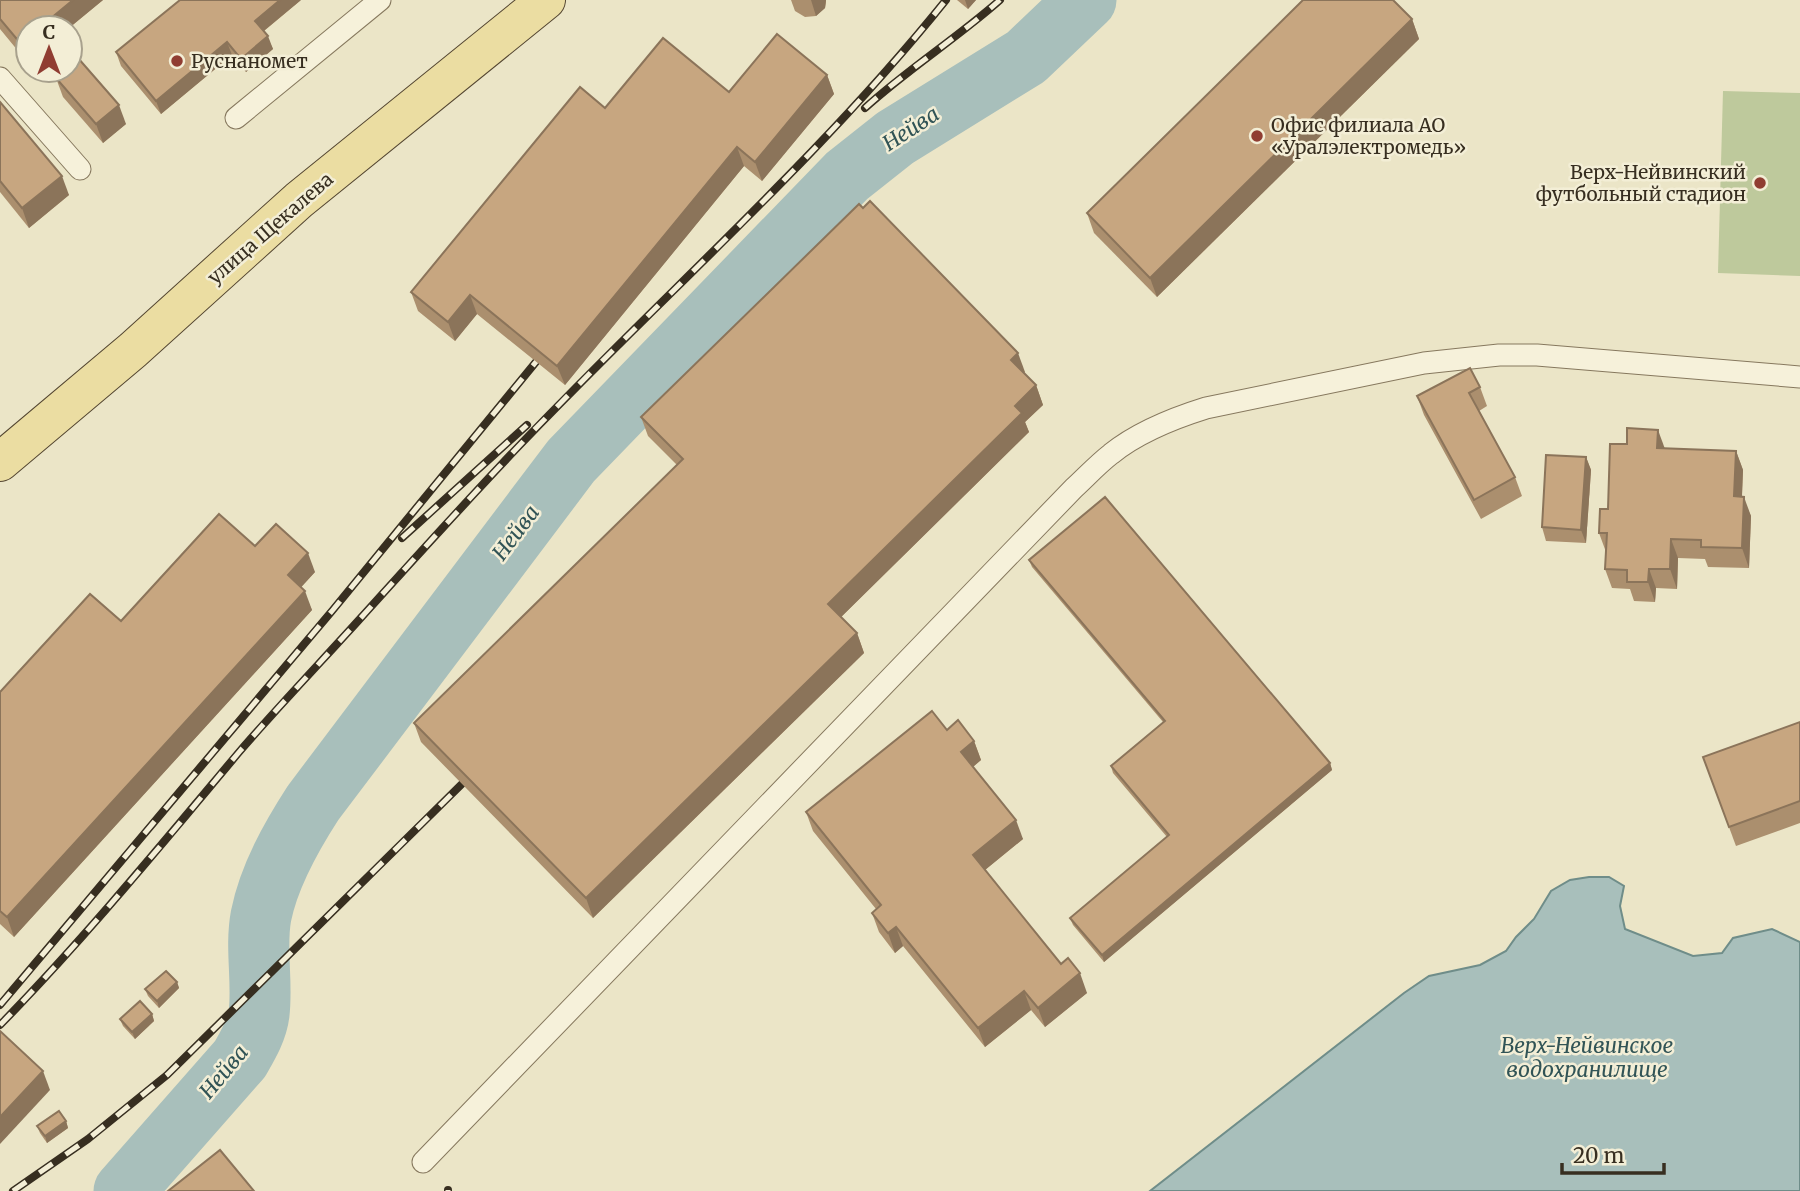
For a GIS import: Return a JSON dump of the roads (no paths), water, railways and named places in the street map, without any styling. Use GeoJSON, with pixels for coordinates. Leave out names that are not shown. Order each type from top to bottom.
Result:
{"type":"FeatureCollection","features":[{"type":"Feature","properties":{"kind":"main road","name":"улица Щекалева"},"geometry":{"type":"LineString","coordinates":[[0,462],[133,350],[299,200],[546,0]]}},
{"type":"Feature","properties":{"kind":"lane"},"geometry":{"type":"LineString","coordinates":[[236,118],[380,0]]}},
{"type":"Feature","properties":{"kind":"lane"},"geometry":{"type":"LineString","coordinates":[[0,78],[80,169]]}},
{"type":"Feature","properties":{"kind":"lane"},"geometry":{"type":"LineString","coordinates":[[423,1162],[1074,488],[1112,453],[1141,435],[1176,418],[1206,408],[1424,363],[1461,358],[1537,355],[1800,377]]}},
{"type":"Feature","properties":{"kind":"water","name":"Верх-Нейвинское водохранилище"},"geometry":{"type":"Polygon","coordinates":[[[1609,877],[1624,886],[1620,906],[1625,929],[1693,956],[1722,953],[1733,938],[1772,929],[1800,942],[1800,1191],[1150,1191],[1404,993],[1429,976],[1480,965],[1506,951],[1534,919],[1551,891],[1570,880],[1609,877]]]}},
{"type":"Feature","properties":{"kind":"waterway","name":"Нейва"},"geometry":{"type":"LineString","coordinates":[[124,1191],[240,1059],[252,1037],[260,1002],[261,916],[275,872],[305,816],[571,461],[847,176],[895,138],[1026,57],[1086,0]]}},
{"type":"Feature","properties":{"kind":"railway"},"geometry":{"type":"LineString","coordinates":[[0,1025],[93,925],[254,735],[464,504],[840,122],[946,0]]}},
{"type":"Feature","properties":{"kind":"railway"},"geometry":{"type":"LineString","coordinates":[[865,108],[1000,0]]}},
{"type":"Feature","properties":{"kind":"railway"},"geometry":{"type":"LineString","coordinates":[[0,1005],[332,611],[549,346]]}},
{"type":"Feature","properties":{"kind":"railway"},"geometry":{"type":"LineString","coordinates":[[402,538],[527,425]]}},
{"type":"Feature","properties":{"kind":"railway"},"geometry":{"type":"LineString","coordinates":[[13,1191],[88,1139],[167,1075],[474,772]]}},
{"type":"Feature","properties":{"kind":"place","name":"Руснаномет"},"geometry":{"type":"Point","coordinates":[177,61]}},
{"type":"Feature","properties":{"kind":"place","name":"Офис филиала АО «Уралэлектромедь»"},"geometry":{"type":"Point","coordinates":[1257,136]}},
{"type":"Feature","properties":{"kind":"place","name":"Верх-Нейвинский футбольный стадион"},"geometry":{"type":"Point","coordinates":[1760,183]}}]}
